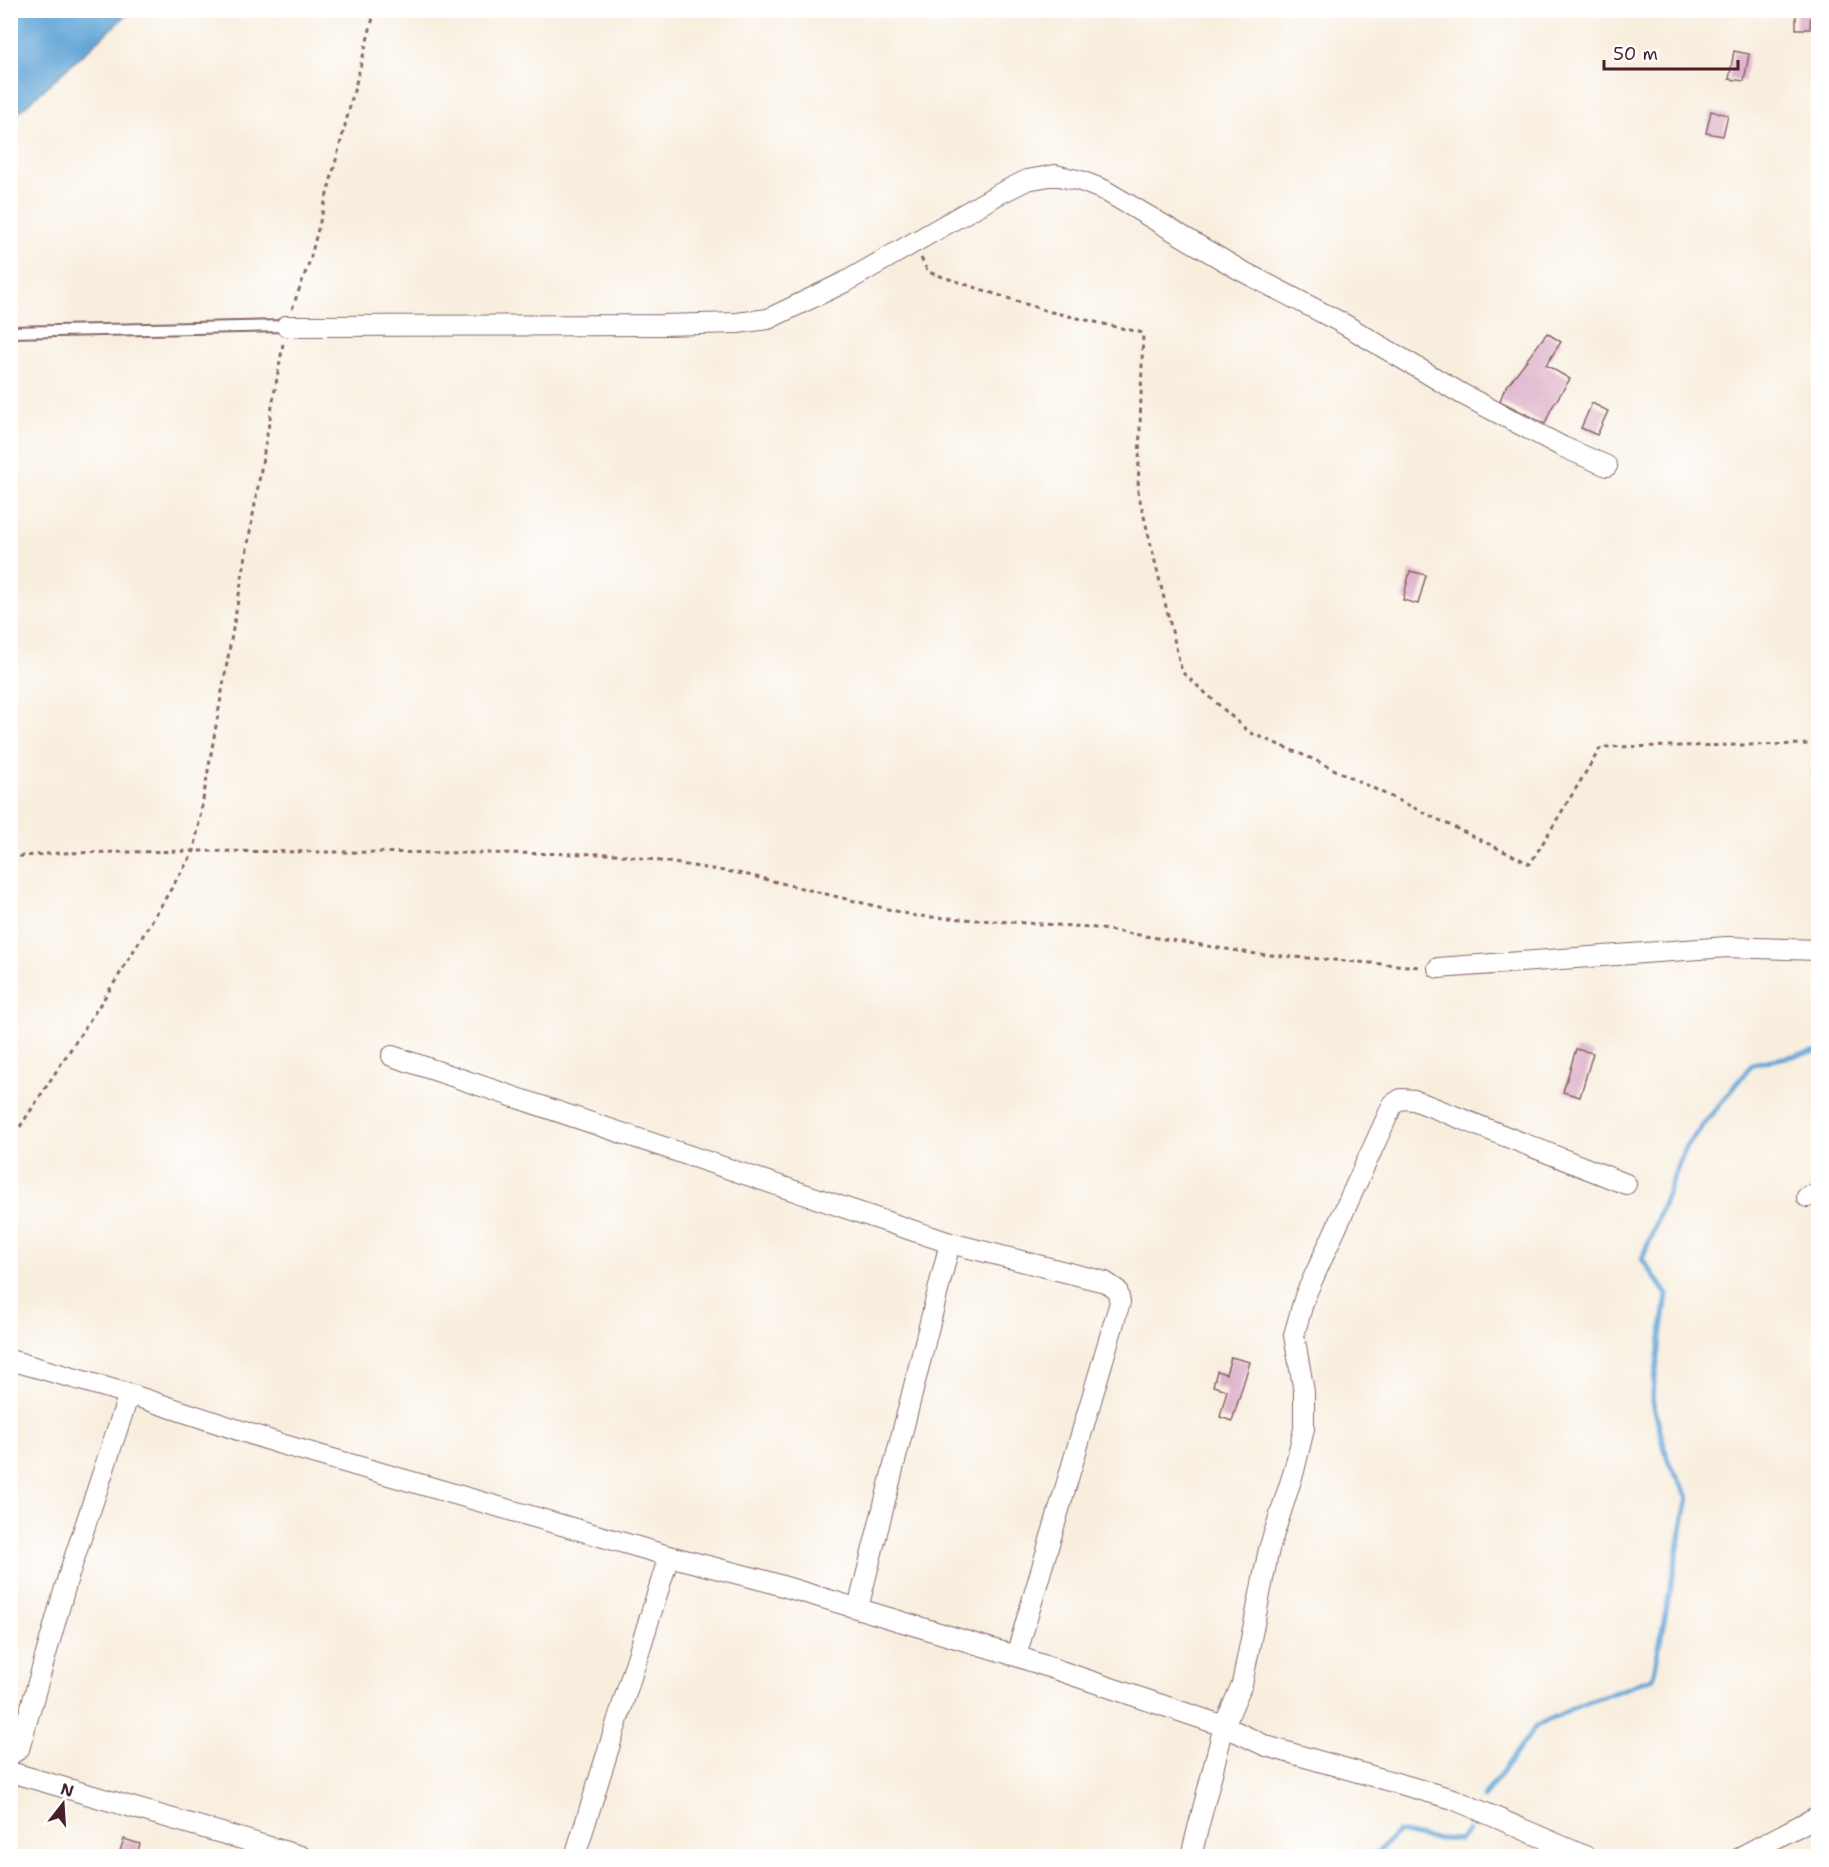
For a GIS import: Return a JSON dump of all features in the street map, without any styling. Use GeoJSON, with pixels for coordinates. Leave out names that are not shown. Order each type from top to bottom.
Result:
{"type":"FeatureCollection","features":[{"type":"Feature","properties":{"kind":"street"},"geometry":{"type":"LineString","coordinates":[[286,326],[663,325],[737,323],[768,319],[847,281],[997,195],[1027,180],[1055,175],[1081,181],[1104,190],[1240,270],[1342,323],[1462,394],[1563,447],[1607,466]]}},
{"type":"Feature","properties":{"kind":"street"},"geometry":{"type":"LineString","coordinates":[[1438,968],[1727,946],[1818,950]]}},
{"type":"Feature","properties":{"kind":"street"},"geometry":{"type":"LineString","coordinates":[[392,1056],[950,1243],[1105,1282],[1117,1290],[1120,1302],[1016,1656]]}},
{"type":"Feature","properties":{"kind":"street"},"geometry":{"type":"LineString","coordinates":[[1191,1857],[1224,1726],[1242,1684],[1269,1549],[1294,1471],[1304,1429],[1304,1392],[1294,1335],[1305,1296],[1393,1104],[1401,1099],[1414,1100],[1626,1184]]}},
{"type":"Feature","properties":{"kind":"street"},"geometry":{"type":"LineString","coordinates":[[858,1608],[950,1243]]}},
{"type":"Feature","properties":{"kind":"street"},"geometry":{"type":"LineString","coordinates":[[10,1360],[129,1394],[281,1444],[669,1556],[766,1581],[1016,1656],[1224,1726],[1266,1746],[1453,1799],[1585,1857]]}},
{"type":"Feature","properties":{"kind":"street"},"geometry":{"type":"LineString","coordinates":[[10,1755],[19,1749],[68,1577],[129,1394]]}},
{"type":"Feature","properties":{"kind":"street"},"geometry":{"type":"LineString","coordinates":[[575,1857],[669,1556]]}},
{"type":"Feature","properties":{"kind":"street"},"geometry":{"type":"LineString","coordinates":[[10,1772],[301,1857]]}},
{"type":"Feature","properties":{"kind":"street"},"geometry":{"type":"LineString","coordinates":[[1742,1857],[1818,1816]]}},
{"type":"Feature","properties":{"kind":"lane"},"geometry":{"type":"LineString","coordinates":[[10,332],[286,326]]}},
{"type":"Feature","properties":{"kind":"path"},"geometry":{"type":"LineString","coordinates":[[10,1142],[116,980],[194,851],[286,326],[310,260],[375,10]]}},
{"type":"Feature","properties":{"kind":"path"},"geometry":{"type":"LineString","coordinates":[[915,242],[928,272],[1047,311],[1143,333],[1138,492],[1182,672],[1249,732],[1317,760],[1530,864],[1601,747],[1816,744]]}},
{"type":"Feature","properties":{"kind":"path"},"geometry":{"type":"LineString","coordinates":[[10,857],[194,851],[616,854],[744,874],[916,916],[1089,927],[1257,954],[1438,968]]}},
{"type":"Feature","properties":{"kind":"water"},"geometry":{"type":"Polygon","coordinates":[[[11,10],[131,10],[131,11],[11,119],[11,10]]]}},
{"type":"Feature","properties":{"kind":"building"},"geometry":{"type":"Polygon","coordinates":[[[1796,10],[1811,10],[1810,29],[1796,29],[1796,10]]]}},
{"type":"Feature","properties":{"kind":"building"},"geometry":{"type":"Polygon","coordinates":[[[1734,51],[1749,54],[1744,81],[1729,79],[1734,51]]]}},
{"type":"Feature","properties":{"kind":"building"},"geometry":{"type":"Polygon","coordinates":[[[1711,111],[1728,115],[1723,136],[1706,133],[1711,111]]]}},
{"type":"Feature","properties":{"kind":"building"},"geometry":{"type":"Polygon","coordinates":[[[1547,333],[1561,342],[1546,365],[1570,379],[1551,409],[1545,424],[1500,401],[1504,390],[1547,333]]]}},
{"type":"Feature","properties":{"kind":"building"},"geometry":{"type":"Polygon","coordinates":[[[1592,403],[1608,411],[1597,435],[1581,428],[1592,403]]]}},
{"type":"Feature","properties":{"kind":"building"},"geometry":{"type":"Polygon","coordinates":[[[1410,571],[1426,575],[1418,604],[1403,600],[1410,571]]]}},
{"type":"Feature","properties":{"kind":"building"},"geometry":{"type":"Polygon","coordinates":[[[1576,1049],[1593,1053],[1580,1097],[1563,1092],[1576,1049]]]}},
{"type":"Feature","properties":{"kind":"building"},"geometry":{"type":"Polygon","coordinates":[[[1231,1357],[1250,1362],[1232,1421],[1220,1417],[1227,1390],[1213,1386],[1217,1371],[1226,1374],[1231,1357]]]}},
{"type":"Feature","properties":{"kind":"building"},"geometry":{"type":"Polygon","coordinates":[[[124,1839],[140,1844],[136,1857],[118,1857],[124,1839]]]}},
{"type":"Feature","properties":{"kind":"waterway"},"geometry":{"type":"LineString","coordinates":[[1818,769],[1815,774],[1818,796]]}},
{"type":"Feature","properties":{"kind":"waterway"},"geometry":{"type":"LineString","coordinates":[[1483,1798],[1536,1726],[1578,1706],[1653,1678],[1688,1497],[1668,1461],[1652,1398],[1667,1295],[1642,1259],[1685,1148],[1752,1064],[1818,1051]]}},
{"type":"Feature","properties":{"kind":"waterway"},"geometry":{"type":"LineString","coordinates":[[1373,1856],[1398,1832],[1426,1838],[1459,1840],[1468,1831]]}}]}
